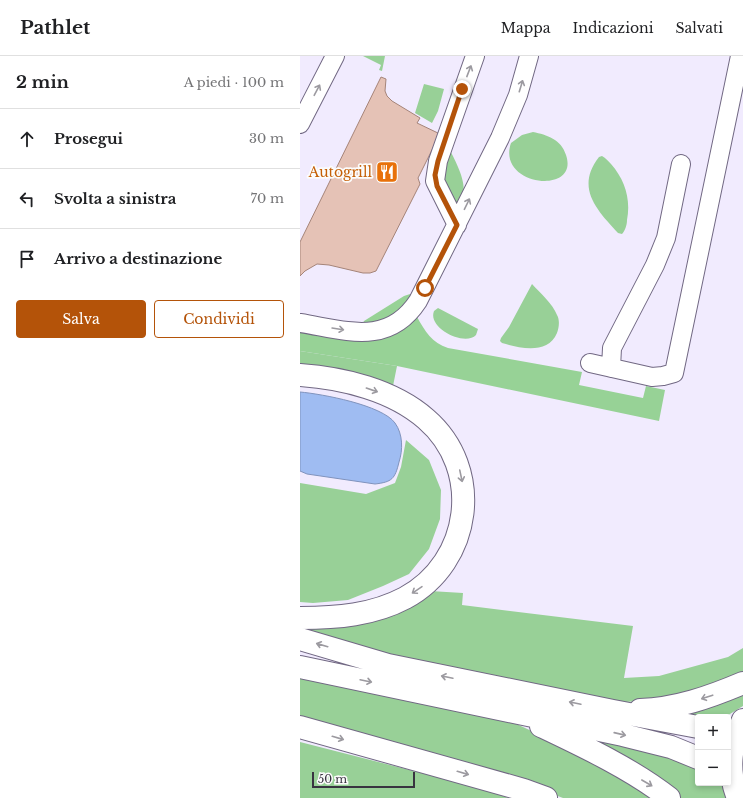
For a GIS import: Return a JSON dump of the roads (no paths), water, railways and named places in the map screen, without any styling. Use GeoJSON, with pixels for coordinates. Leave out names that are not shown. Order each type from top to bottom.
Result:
{"type":"FeatureCollection","features":[{"type":"Feature","properties":{"kind":"main road"},"geometry":{"type":"LineString","coordinates":[[300,375],[334,380],[386,395],[406,405],[426,419],[443,437],[459,469],[463,488],[464,511],[460,533],[445,562],[432,578],[421,588],[406,598],[386,607],[363,614],[335,617],[300,618]]}},
{"type":"Feature","properties":{"kind":"main road"},"geometry":{"type":"LineString","coordinates":[[300,639],[388,664],[613,711],[695,726]]}},
{"type":"Feature","properties":{"kind":"main road"},"geometry":{"type":"LineString","coordinates":[[300,667],[648,741],[672,747],[695,757]]}},
{"type":"Feature","properties":{"kind":"main road"},"geometry":{"type":"LineString","coordinates":[[613,711],[652,710],[686,704],[743,683]]}},
{"type":"Feature","properties":{"kind":"main road"},"geometry":{"type":"LineString","coordinates":[[500,709],[526,719],[568,739],[658,789],[669,798]]}},
{"type":"Feature","properties":{"kind":"main road"},"geometry":{"type":"LineString","coordinates":[[731,719],[743,712]]}},
{"type":"Feature","properties":{"kind":"main road"},"geometry":{"type":"LineString","coordinates":[[733,784],[731,756],[735,736],[743,720]]}},
{"type":"Feature","properties":{"kind":"main road"},"geometry":{"type":"LineString","coordinates":[[300,727],[524,790],[546,798]]}},
{"type":"Feature","properties":{"kind":"lane"},"geometry":{"type":"LineString","coordinates":[[300,124],[335,56]]}},
{"type":"Feature","properties":{"kind":"lane"},"geometry":{"type":"LineString","coordinates":[[457,225],[437,186],[435,175],[438,161],[475,56]]}},
{"type":"Feature","properties":{"kind":"lane"},"geometry":{"type":"LineString","coordinates":[[300,323],[361,332],[371,332],[390,328],[409,315],[418,301],[457,225],[511,115],[529,56]]}},
{"type":"Feature","properties":{"kind":"lane"},"geometry":{"type":"LineString","coordinates":[[590,363],[652,377],[674,373],[740,56]]}},
{"type":"Feature","properties":{"kind":"lane"},"geometry":{"type":"LineString","coordinates":[[611,368],[612,348],[655,265],[666,238],[681,164]]}},
{"type":"Feature","properties":{"kind":"water"},"geometry":{"type":"Polygon","coordinates":[[[300,392],[336,398],[365,406],[378,411],[395,423],[400,432],[402,447],[398,468],[392,479],[375,484],[307,474],[300,471],[300,392]]]}},
{"type":"Feature","properties":{"kind":"place","name":"Autogrill"},"geometry":{"type":"Point","coordinates":[387,172]}}]}
